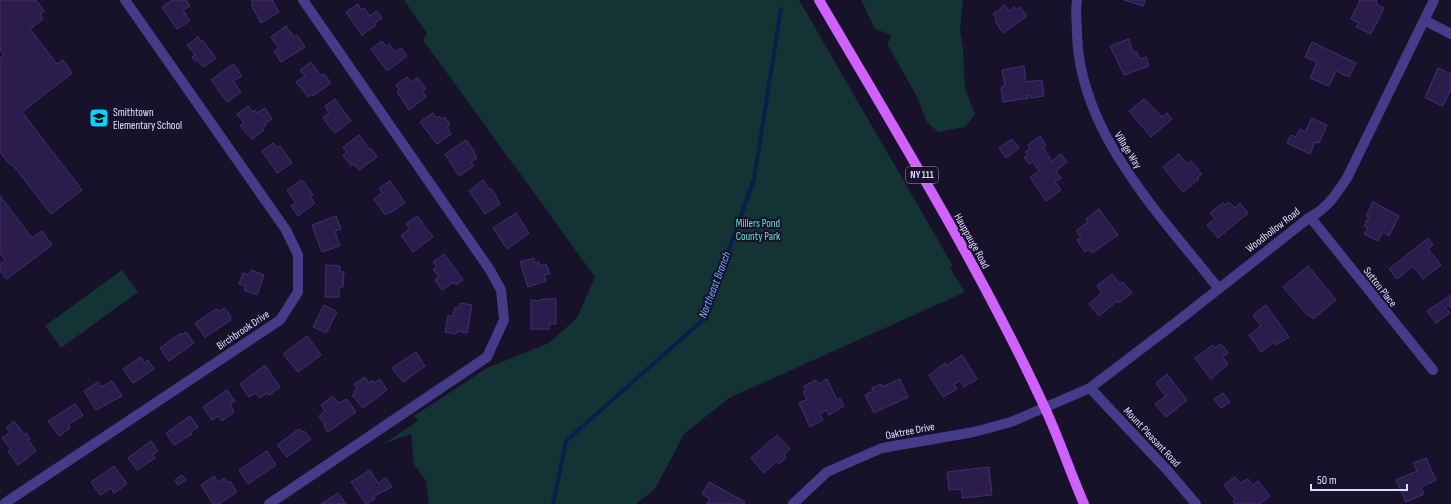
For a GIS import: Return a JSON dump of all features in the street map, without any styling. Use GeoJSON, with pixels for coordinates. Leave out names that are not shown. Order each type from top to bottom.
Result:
{"type":"FeatureCollection","features":[{"type":"Feature","properties":{"kind":"main road","name":"Hauppauge Road"},"geometry":{"type":"LineString","coordinates":[[819,0],[932,193],[993,305],[1045,407],[1084,504]]}},
{"type":"Feature","properties":{"kind":"street","name":"Birchbrook Drive"},"geometry":{"type":"LineString","coordinates":[[3,501],[280,320],[298,292],[298,256],[286,230],[125,0]]}},
{"type":"Feature","properties":{"kind":"street"},"geometry":{"type":"LineString","coordinates":[[268,504],[487,358],[504,320],[501,290],[490,270],[304,0]]}},
{"type":"Feature","properties":{"kind":"street","name":"Village Way"},"geometry":{"type":"LineString","coordinates":[[1077,0],[1077,55],[1088,96],[1102,130],[1125,169],[1218,288]]}},
{"type":"Feature","properties":{"kind":"street","name":"Woodhollow Road"},"geometry":{"type":"LineString","coordinates":[[1045,407],[1090,388],[1310,217],[1318,213],[1334,197],[1347,178],[1434,0]]}},
{"type":"Feature","properties":{"kind":"street"},"geometry":{"type":"LineString","coordinates":[[1424,20],[1451,34]]}},
{"type":"Feature","properties":{"kind":"street","name":"Sutton Place"},"geometry":{"type":"LineString","coordinates":[[1310,217],[1433,370]]}},
{"type":"Feature","properties":{"kind":"street","name":"Mount Pleasant Road"},"geometry":{"type":"LineString","coordinates":[[1090,388],[1169,472],[1196,504]]}},
{"type":"Feature","properties":{"kind":"street","name":"Oaktree Drive"},"geometry":{"type":"LineString","coordinates":[[793,504],[827,472],[882,448],[974,432],[1011,422],[1045,407]]}},
{"type":"Feature","properties":{"kind":"green space","name":"Millers Pond County Park"},"geometry":{"type":"Polygon","coordinates":[[[404,0],[799,0],[953,266],[950,268],[965,292],[729,398],[684,434],[655,489],[636,504],[429,504],[426,481],[414,464],[411,434],[383,444],[418,421],[414,416],[487,368],[549,343],[577,318],[595,277],[423,40],[427,33],[404,0]]]}},
{"type":"Feature","properties":{"kind":"green space"},"geometry":{"type":"Polygon","coordinates":[[[861,0],[963,0],[960,31],[963,49],[965,89],[975,114],[965,127],[938,132],[927,122],[916,95],[887,44],[892,35],[875,29],[861,0]]]}},
{"type":"Feature","properties":{"kind":"green space"},"geometry":{"type":"Polygon","coordinates":[[[122,270],[138,292],[61,348],[45,326],[122,270]]]}},
{"type":"Feature","properties":{"kind":"building"},"geometry":{"type":"Polygon","coordinates":[[[0,0],[36,0],[44,11],[40,14],[43,19],[30,29],[57,64],[63,60],[72,73],[22,112],[82,190],[51,214],[12,164],[10,165],[0,152],[0,58],[4,55],[0,50],[0,0]]]}},
{"type":"Feature","properties":{"kind":"building"},"geometry":{"type":"Polygon","coordinates":[[[172,0],[186,0],[190,6],[183,10],[190,21],[177,29],[162,7],[172,0]]]}},
{"type":"Feature","properties":{"kind":"building"},"geometry":{"type":"Polygon","coordinates":[[[251,0],[272,0],[279,12],[261,23],[251,5],[253,3],[251,0]]]}},
{"type":"Feature","properties":{"kind":"building"},"geometry":{"type":"Polygon","coordinates":[[[1124,0],[1145,0],[1143,6],[1124,0]]]}},
{"type":"Feature","properties":{"kind":"building"},"geometry":{"type":"Polygon","coordinates":[[[1360,0],[1377,0],[1376,4],[1384,8],[1371,34],[1356,27],[1359,23],[1351,19],[1360,0]]]}},
{"type":"Feature","properties":{"kind":"building"},"geometry":{"type":"Polygon","coordinates":[[[358,4],[361,10],[364,8],[370,16],[377,11],[382,18],[375,23],[376,25],[362,35],[346,12],[358,4]]]}},
{"type":"Feature","properties":{"kind":"building"},"geometry":{"type":"Polygon","coordinates":[[[1005,5],[1009,11],[1014,7],[1016,10],[1020,7],[1027,16],[1003,33],[995,21],[997,20],[993,14],[1005,5]]]}},
{"type":"Feature","properties":{"kind":"building"},"geometry":{"type":"Polygon","coordinates":[[[286,26],[294,37],[297,35],[305,47],[281,62],[274,51],[279,48],[271,37],[286,26]]]}},
{"type":"Feature","properties":{"kind":"building"},"geometry":{"type":"Polygon","coordinates":[[[198,37],[216,58],[203,67],[192,57],[195,55],[187,45],[198,37]]]}},
{"type":"Feature","properties":{"kind":"building"},"geometry":{"type":"Polygon","coordinates":[[[1129,39],[1133,52],[1137,52],[1140,59],[1146,57],[1149,66],[1124,75],[1110,46],[1129,39]]]}},
{"type":"Feature","properties":{"kind":"building"},"geometry":{"type":"Polygon","coordinates":[[[382,41],[386,46],[389,44],[395,52],[401,48],[407,56],[387,71],[371,49],[382,41]]]}},
{"type":"Feature","properties":{"kind":"building"},"geometry":{"type":"Polygon","coordinates":[[[1312,42],[1356,63],[1349,77],[1336,71],[1329,86],[1310,78],[1317,62],[1305,57],[1312,42]]]}},
{"type":"Feature","properties":{"kind":"building"},"geometry":{"type":"Polygon","coordinates":[[[311,62],[321,76],[324,74],[331,83],[313,96],[312,94],[308,97],[296,82],[305,76],[300,70],[311,62]]]}},
{"type":"Feature","properties":{"kind":"building"},"geometry":{"type":"Polygon","coordinates":[[[233,64],[242,76],[233,81],[241,92],[227,102],[211,80],[233,64]]]}},
{"type":"Feature","properties":{"kind":"building"},"geometry":{"type":"Polygon","coordinates":[[[1024,66],[1026,82],[1042,80],[1044,96],[1031,98],[1030,95],[1027,96],[1029,98],[1003,102],[1001,87],[1005,86],[1002,70],[1024,66]]]}},
{"type":"Feature","properties":{"kind":"building"},"geometry":{"type":"Polygon","coordinates":[[[1438,68],[1451,74],[1451,89],[1443,106],[1425,98],[1438,68]]]}},
{"type":"Feature","properties":{"kind":"building"},"geometry":{"type":"Polygon","coordinates":[[[407,77],[411,82],[417,77],[426,89],[422,91],[426,97],[409,110],[397,92],[399,90],[396,85],[407,77]]]}},
{"type":"Feature","properties":{"kind":"building"},"geometry":{"type":"Polygon","coordinates":[[[335,99],[351,121],[335,133],[323,118],[329,113],[325,106],[335,99]]]}},
{"type":"Feature","properties":{"kind":"building"},"geometry":{"type":"Polygon","coordinates":[[[1144,99],[1162,117],[1167,113],[1172,119],[1151,137],[1129,111],[1144,99]]]}},
{"type":"Feature","properties":{"kind":"building"},"geometry":{"type":"Polygon","coordinates":[[[248,106],[253,112],[255,110],[257,113],[265,108],[272,119],[265,124],[266,125],[263,128],[264,130],[252,139],[240,126],[244,123],[237,114],[248,106]]]}},
{"type":"Feature","properties":{"kind":"building"},"geometry":{"type":"Polygon","coordinates":[[[433,113],[437,118],[439,116],[442,119],[445,117],[450,125],[447,127],[451,134],[437,144],[420,122],[433,113]]]}},
{"type":"Feature","properties":{"kind":"building"},"geometry":{"type":"Polygon","coordinates":[[[1312,118],[1327,125],[1319,143],[1315,142],[1310,154],[1287,143],[1291,135],[1296,137],[1300,129],[1305,132],[1312,118]]]}},
{"type":"Feature","properties":{"kind":"building"},"geometry":{"type":"Polygon","coordinates":[[[359,135],[377,157],[359,170],[354,164],[351,166],[343,155],[347,152],[343,147],[359,135]]]}},
{"type":"Feature","properties":{"kind":"building"},"geometry":{"type":"Polygon","coordinates":[[[1040,136],[1046,146],[1043,148],[1052,161],[1061,154],[1067,162],[1056,171],[1061,178],[1055,182],[1061,190],[1046,201],[1030,177],[1039,171],[1033,162],[1029,164],[1024,157],[1028,155],[1025,152],[1030,149],[1028,145],[1040,136]]]}},
{"type":"Feature","properties":{"kind":"building"},"geometry":{"type":"Polygon","coordinates":[[[1012,139],[1019,148],[1006,158],[999,148],[1012,139]]]}},
{"type":"Feature","properties":{"kind":"building"},"geometry":{"type":"Polygon","coordinates":[[[466,140],[475,152],[474,153],[477,158],[471,162],[474,166],[459,176],[445,154],[466,140]]]}},
{"type":"Feature","properties":{"kind":"building"},"geometry":{"type":"Polygon","coordinates":[[[273,143],[277,148],[280,146],[292,163],[277,173],[262,151],[273,143]]]}},
{"type":"Feature","properties":{"kind":"building"},"geometry":{"type":"Polygon","coordinates":[[[1179,154],[1187,164],[1191,161],[1202,174],[1197,178],[1199,179],[1183,192],[1163,167],[1179,154]]]}},
{"type":"Feature","properties":{"kind":"building"},"geometry":{"type":"Polygon","coordinates":[[[302,180],[313,195],[310,197],[315,203],[298,216],[291,206],[296,203],[287,190],[302,180]]]}},
{"type":"Feature","properties":{"kind":"building"},"geometry":{"type":"Polygon","coordinates":[[[483,180],[490,190],[492,189],[500,204],[485,214],[469,191],[483,180]]]}},
{"type":"Feature","properties":{"kind":"building"},"geometry":{"type":"Polygon","coordinates":[[[390,181],[405,203],[385,215],[374,199],[382,193],[379,188],[390,181]]]}},
{"type":"Feature","properties":{"kind":"building"},"geometry":{"type":"Polygon","coordinates":[[[0,196],[32,238],[42,231],[52,245],[7,279],[0,271],[0,264],[5,260],[0,253],[0,196]]]}},
{"type":"Feature","properties":{"kind":"building"},"geometry":{"type":"Polygon","coordinates":[[[1229,202],[1235,208],[1240,203],[1248,213],[1218,238],[1207,225],[1215,219],[1210,213],[1223,203],[1225,205],[1229,202]]]}},
{"type":"Feature","properties":{"kind":"building"},"geometry":{"type":"Polygon","coordinates":[[[1373,202],[1399,216],[1389,236],[1383,232],[1378,241],[1364,234],[1368,228],[1364,226],[1369,217],[1366,216],[1373,202]]]}},
{"type":"Feature","properties":{"kind":"building"},"geometry":{"type":"Polygon","coordinates":[[[1099,209],[1118,235],[1092,253],[1089,249],[1085,252],[1077,240],[1081,237],[1076,231],[1088,222],[1086,219],[1099,209]]]}},
{"type":"Feature","properties":{"kind":"building"},"geometry":{"type":"Polygon","coordinates":[[[516,213],[529,233],[507,249],[493,228],[516,213]]]}},
{"type":"Feature","properties":{"kind":"building"},"geometry":{"type":"Polygon","coordinates":[[[336,216],[341,229],[335,231],[340,246],[322,252],[312,225],[336,216]]]}},
{"type":"Feature","properties":{"kind":"building"},"geometry":{"type":"Polygon","coordinates":[[[417,216],[433,237],[413,252],[401,235],[410,229],[406,224],[417,216]]]}},
{"type":"Feature","properties":{"kind":"building"},"geometry":{"type":"Polygon","coordinates":[[[1428,238],[1433,245],[1428,249],[1441,265],[1423,279],[1413,266],[1397,279],[1389,269],[1428,238]]]}},
{"type":"Feature","properties":{"kind":"building"},"geometry":{"type":"Polygon","coordinates":[[[444,254],[463,280],[456,285],[454,282],[442,290],[435,280],[439,277],[433,270],[437,267],[433,262],[444,254]]]}},
{"type":"Feature","properties":{"kind":"building"},"geometry":{"type":"Polygon","coordinates":[[[534,258],[535,263],[539,262],[540,266],[546,264],[550,274],[544,275],[546,281],[528,287],[520,262],[534,258]]]}},
{"type":"Feature","properties":{"kind":"building"},"geometry":{"type":"Polygon","coordinates":[[[326,265],[340,266],[340,272],[344,272],[343,287],[339,287],[339,297],[325,297],[326,265]]]}},
{"type":"Feature","properties":{"kind":"building"},"geometry":{"type":"Polygon","coordinates":[[[1308,266],[1336,300],[1313,319],[1309,315],[1308,316],[1283,287],[1308,266]]]}},
{"type":"Feature","properties":{"kind":"building"},"geometry":{"type":"Polygon","coordinates":[[[251,270],[264,275],[257,295],[244,290],[246,286],[239,284],[243,273],[249,275],[251,270]]]}},
{"type":"Feature","properties":{"kind":"building"},"geometry":{"type":"Polygon","coordinates":[[[1112,274],[1120,284],[1123,282],[1132,293],[1119,303],[1117,301],[1099,316],[1089,304],[1102,293],[1097,286],[1112,274]]]}},
{"type":"Feature","properties":{"kind":"building"},"geometry":{"type":"Polygon","coordinates":[[[1451,295],[1451,308],[1448,305],[1445,307],[1450,313],[1436,323],[1427,311],[1451,295]]]}},
{"type":"Feature","properties":{"kind":"building"},"geometry":{"type":"Polygon","coordinates":[[[541,299],[556,299],[556,324],[549,324],[549,329],[531,329],[531,300],[541,301],[541,299]]]}},
{"type":"Feature","properties":{"kind":"building"},"geometry":{"type":"Polygon","coordinates":[[[460,303],[472,305],[467,333],[457,331],[456,334],[445,332],[448,316],[453,316],[455,307],[459,308],[460,303]]]}},
{"type":"Feature","properties":{"kind":"building"},"geometry":{"type":"Polygon","coordinates":[[[324,305],[337,312],[326,333],[313,327],[324,305]]]}},
{"type":"Feature","properties":{"kind":"building"},"geometry":{"type":"Polygon","coordinates":[[[1266,305],[1289,337],[1276,345],[1274,342],[1261,352],[1249,335],[1261,326],[1253,315],[1266,305]]]}},
{"type":"Feature","properties":{"kind":"building"},"geometry":{"type":"Polygon","coordinates":[[[224,308],[231,316],[231,320],[205,337],[195,323],[216,309],[220,311],[224,308]]]}},
{"type":"Feature","properties":{"kind":"building"},"geometry":{"type":"Polygon","coordinates":[[[186,332],[194,343],[169,361],[160,348],[181,333],[182,335],[186,332]]]}},
{"type":"Feature","properties":{"kind":"building"},"geometry":{"type":"Polygon","coordinates":[[[307,336],[321,355],[298,372],[283,354],[307,336]]]}},
{"type":"Feature","properties":{"kind":"building"},"geometry":{"type":"Polygon","coordinates":[[[1221,344],[1228,353],[1223,357],[1228,364],[1211,379],[1195,358],[1213,345],[1215,348],[1221,344]]]}},
{"type":"Feature","properties":{"kind":"building"},"geometry":{"type":"Polygon","coordinates":[[[416,352],[425,366],[403,382],[392,368],[416,352]]]}},
{"type":"Feature","properties":{"kind":"building"},"geometry":{"type":"Polygon","coordinates":[[[962,355],[977,379],[964,387],[960,381],[954,384],[957,389],[943,397],[929,375],[945,363],[946,366],[962,355]]]}},
{"type":"Feature","properties":{"kind":"building"},"geometry":{"type":"Polygon","coordinates":[[[141,357],[144,363],[148,360],[154,369],[133,383],[123,369],[141,357]]]}},
{"type":"Feature","properties":{"kind":"building"},"geometry":{"type":"Polygon","coordinates":[[[265,365],[280,387],[269,395],[267,393],[260,398],[256,393],[249,397],[240,384],[265,365]]]}},
{"type":"Feature","properties":{"kind":"building"},"geometry":{"type":"Polygon","coordinates":[[[1167,374],[1187,400],[1166,417],[1155,404],[1166,396],[1156,383],[1167,374]]]}},
{"type":"Feature","properties":{"kind":"building"},"geometry":{"type":"Polygon","coordinates":[[[365,377],[368,383],[372,380],[374,383],[380,379],[387,390],[363,408],[352,395],[355,393],[354,391],[357,388],[354,384],[365,377]]]}},
{"type":"Feature","properties":{"kind":"building"},"geometry":{"type":"Polygon","coordinates":[[[827,379],[837,400],[840,398],[844,406],[829,415],[826,410],[820,414],[823,420],[810,427],[799,403],[807,399],[803,392],[806,390],[804,386],[816,380],[819,384],[827,379]]]}},
{"type":"Feature","properties":{"kind":"building"},"geometry":{"type":"Polygon","coordinates":[[[900,379],[908,397],[874,413],[865,395],[873,391],[872,388],[881,384],[882,387],[900,379]]]}},
{"type":"Feature","properties":{"kind":"building"},"geometry":{"type":"Polygon","coordinates":[[[112,381],[122,396],[96,410],[84,391],[98,382],[101,387],[112,381]]]}},
{"type":"Feature","properties":{"kind":"building"},"geometry":{"type":"Polygon","coordinates":[[[227,390],[235,401],[230,404],[234,412],[222,421],[218,416],[212,420],[203,407],[227,390]]]}},
{"type":"Feature","properties":{"kind":"building"},"geometry":{"type":"Polygon","coordinates":[[[1223,393],[1230,402],[1221,408],[1214,399],[1223,393]]]}},
{"type":"Feature","properties":{"kind":"building"},"geometry":{"type":"Polygon","coordinates":[[[333,396],[338,403],[347,399],[356,412],[328,432],[319,416],[325,411],[321,405],[333,396]]]}},
{"type":"Feature","properties":{"kind":"building"},"geometry":{"type":"Polygon","coordinates":[[[75,404],[83,415],[68,425],[70,428],[59,436],[48,421],[75,404]]]}},
{"type":"Feature","properties":{"kind":"building"},"geometry":{"type":"Polygon","coordinates":[[[190,416],[198,427],[191,432],[192,434],[174,445],[166,433],[190,416]]]}},
{"type":"Feature","properties":{"kind":"building"},"geometry":{"type":"Polygon","coordinates":[[[14,421],[24,434],[26,433],[30,439],[28,440],[36,451],[18,465],[8,451],[11,449],[2,438],[10,432],[6,428],[14,421]]]}},
{"type":"Feature","properties":{"kind":"building"},"geometry":{"type":"Polygon","coordinates":[[[299,429],[302,432],[304,431],[311,439],[287,457],[277,445],[299,429]]]}},
{"type":"Feature","properties":{"kind":"building"},"geometry":{"type":"Polygon","coordinates":[[[777,435],[790,449],[784,455],[786,458],[779,464],[777,461],[764,473],[751,458],[777,435]]]}},
{"type":"Feature","properties":{"kind":"building"},"geometry":{"type":"Polygon","coordinates":[[[151,441],[158,451],[153,454],[155,458],[137,470],[128,458],[151,441]]]}},
{"type":"Feature","properties":{"kind":"building"},"geometry":{"type":"Polygon","coordinates":[[[267,451],[276,465],[248,484],[239,470],[267,451]]]}},
{"type":"Feature","properties":{"kind":"building"},"geometry":{"type":"Polygon","coordinates":[[[1426,458],[1436,480],[1421,487],[1424,494],[1406,502],[1396,480],[1417,471],[1413,463],[1426,458]]]}},
{"type":"Feature","properties":{"kind":"building"},"geometry":{"type":"Polygon","coordinates":[[[114,466],[127,484],[114,493],[111,488],[100,495],[91,482],[114,466]]]}},
{"type":"Feature","properties":{"kind":"building"},"geometry":{"type":"Polygon","coordinates":[[[989,467],[992,495],[962,498],[962,489],[949,490],[947,472],[989,467]]]}},
{"type":"Feature","properties":{"kind":"building"},"geometry":{"type":"Polygon","coordinates":[[[370,470],[378,483],[386,478],[392,487],[374,496],[375,499],[366,504],[351,482],[370,470]]]}},
{"type":"Feature","properties":{"kind":"building"},"geometry":{"type":"Polygon","coordinates":[[[182,475],[186,480],[178,485],[175,480],[182,475]]]}},
{"type":"Feature","properties":{"kind":"building"},"geometry":{"type":"Polygon","coordinates":[[[214,476],[218,482],[224,478],[227,483],[230,481],[237,492],[219,504],[213,504],[201,485],[214,476]]]}},
{"type":"Feature","properties":{"kind":"building"},"geometry":{"type":"Polygon","coordinates":[[[1235,477],[1240,483],[1248,479],[1253,485],[1258,481],[1270,496],[1260,504],[1235,504],[1233,501],[1235,499],[1224,485],[1235,477]]]}},
{"type":"Feature","properties":{"kind":"building"},"geometry":{"type":"Polygon","coordinates":[[[709,482],[745,502],[744,504],[707,504],[710,499],[702,494],[709,482]]]}},
{"type":"Feature","properties":{"kind":"building"},"geometry":{"type":"Polygon","coordinates":[[[338,493],[346,504],[321,504],[338,493]]]}},
{"type":"Feature","properties":{"kind":"waterway","name":"Northeast Branch"},"geometry":{"type":"LineString","coordinates":[[553,504],[566,441],[704,319],[754,179],[781,9]]}},
{"type":"Feature","properties":{"kind":"place","name":"Smithtown Elementary School"},"geometry":{"type":"Point","coordinates":[99,118]}}]}
